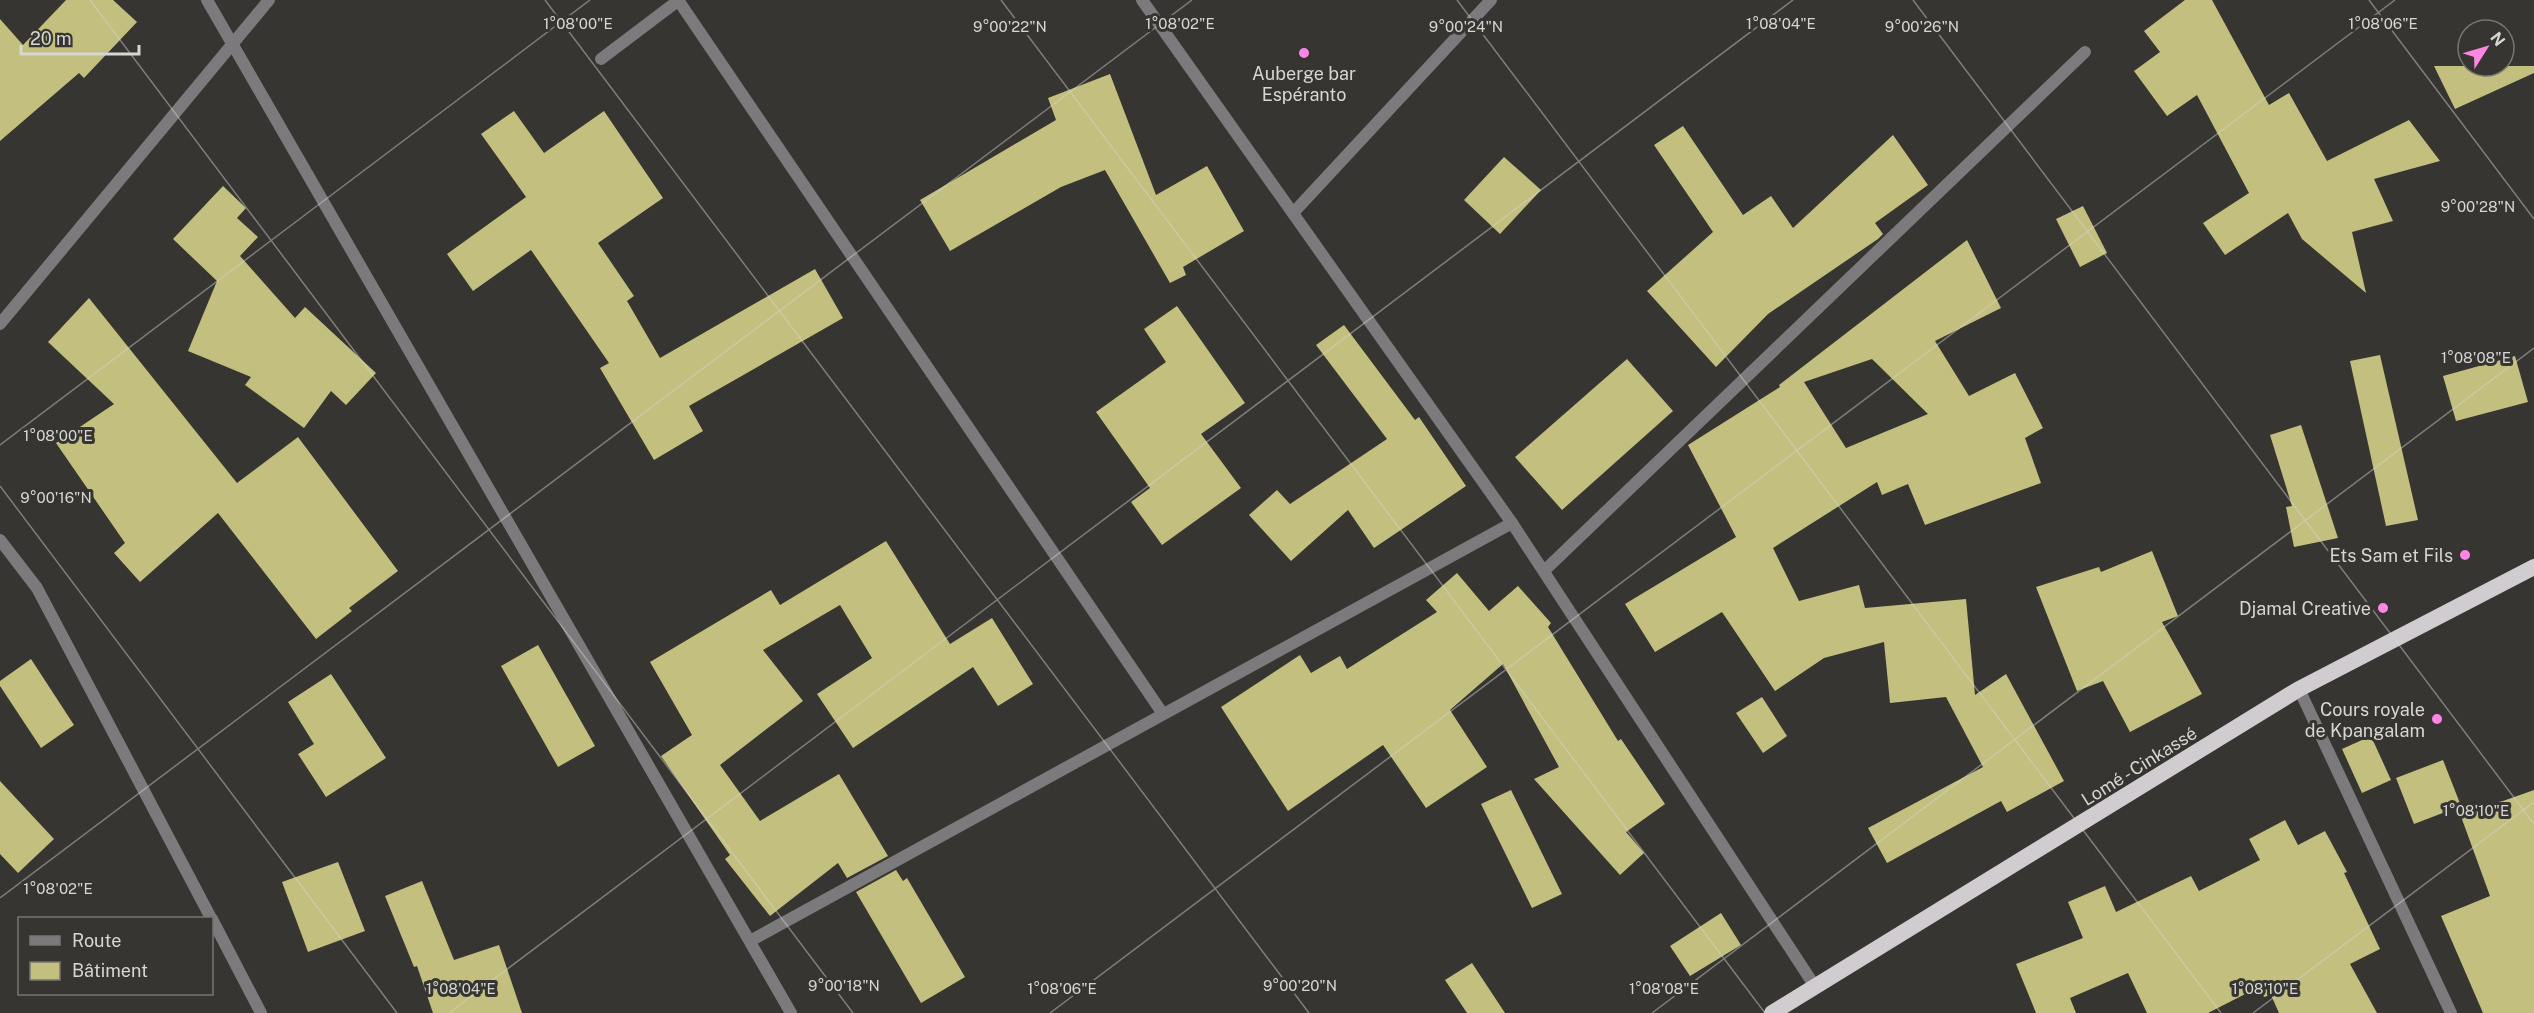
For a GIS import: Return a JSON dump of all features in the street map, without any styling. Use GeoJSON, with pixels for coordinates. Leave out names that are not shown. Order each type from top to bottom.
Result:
{"type":"FeatureCollection","features":[{"type":"Feature","properties":{"kind":"highway","name":"Lomé - Cinkassé"},"geometry":{"type":"LineString","coordinates":[[1772,1013],[2300,689],[2534,567]]}},
{"type":"Feature","properties":{"kind":"street"},"geometry":{"type":"LineString","coordinates":[[207,0],[791,1013]]}},
{"type":"Feature","properties":{"kind":"street"},"geometry":{"type":"LineString","coordinates":[[0,324],[269,0]]}},
{"type":"Feature","properties":{"kind":"street"},"geometry":{"type":"LineString","coordinates":[[601,59],[679,0],[1163,714]]}},
{"type":"Feature","properties":{"kind":"street"},"geometry":{"type":"LineString","coordinates":[[1142,0],[1512,523],[1816,988]]}},
{"type":"Feature","properties":{"kind":"street"},"geometry":{"type":"LineString","coordinates":[[1294,213],[1491,0]]}},
{"type":"Feature","properties":{"kind":"street"},"geometry":{"type":"LineString","coordinates":[[1544,571],[2085,52]]}},
{"type":"Feature","properties":{"kind":"street"},"geometry":{"type":"LineString","coordinates":[[750,941],[1512,523]]}},
{"type":"Feature","properties":{"kind":"street"},"geometry":{"type":"LineString","coordinates":[[0,540],[37,588],[210,917]]}},
{"type":"Feature","properties":{"kind":"street"},"geometry":{"type":"LineString","coordinates":[[2300,689],[2451,1013]]}},
{"type":"Feature","properties":{"kind":"street"},"geometry":{"type":"LineString","coordinates":[[213,923],[261,1013]]}},
{"type":"Feature","properties":{"kind":"building"},"geometry":{"type":"Polygon","coordinates":[[[66,0],[113,0],[137,22],[84,78],[79,73],[0,141],[0,19],[23,45],[66,0]]]}},
{"type":"Feature","properties":{"kind":"building"},"geometry":{"type":"Polygon","coordinates":[[[2185,0],[2212,0],[2269,105],[2289,93],[2327,161],[2409,120],[2440,161],[2374,179],[2393,221],[2352,232],[2366,293],[2302,239],[2288,213],[2225,255],[2203,223],[2249,193],[2197,95],[2167,116],[2134,71],[2160,52],[2144,31],[2185,0]]]}},
{"type":"Feature","properties":{"kind":"building"},"geometry":{"type":"Polygon","coordinates":[[[2434,66],[2456,66],[2456,78],[2516,78],[2516,66],[2534,66],[2534,73],[2455,109],[2434,66]]]}},
{"type":"Feature","properties":{"kind":"building"},"geometry":{"type":"Polygon","coordinates":[[[1110,74],[1156,195],[1207,166],[1244,231],[1183,267],[1186,275],[1170,283],[1105,170],[1061,187],[950,251],[920,200],[1056,120],[1048,98],[1110,74]]]}},
{"type":"Feature","properties":{"kind":"building"},"geometry":{"type":"Polygon","coordinates":[[[514,111],[544,153],[604,111],[663,198],[598,243],[634,296],[627,301],[660,358],[815,269],[843,318],[689,406],[703,431],[654,460],[600,368],[609,363],[531,250],[473,291],[447,254],[526,197],[481,134],[514,111]]]}},
{"type":"Feature","properties":{"kind":"building"},"geometry":{"type":"Polygon","coordinates":[[[1683,126],[1743,215],[1771,196],[1793,228],[1893,135],[1928,185],[1875,223],[1883,234],[1878,239],[1768,314],[1716,367],[1647,291],[1713,232],[1654,145],[1683,126]]]}},
{"type":"Feature","properties":{"kind":"building"},"geometry":{"type":"Polygon","coordinates":[[[1504,157],[1541,190],[1500,234],[1464,200],[1504,157]]]}},
{"type":"Feature","properties":{"kind":"building"},"geometry":{"type":"Polygon","coordinates":[[[223,186],[246,208],[237,218],[258,237],[240,256],[295,318],[305,307],[376,373],[346,405],[331,391],[304,428],[245,385],[251,377],[188,351],[217,281],[173,239],[223,186]]]}},
{"type":"Feature","properties":{"kind":"building"},"geometry":{"type":"Polygon","coordinates":[[[2083,206],[2107,253],[2080,267],[2056,219],[2083,206]]]}},
{"type":"Feature","properties":{"kind":"building"},"geometry":{"type":"Polygon","coordinates":[[[1967,240],[2001,308],[1935,341],[1969,396],[2015,373],[2043,428],[2025,438],[2041,483],[1925,525],[1908,484],[1882,495],[1877,482],[1773,548],[1799,601],[1859,585],[1865,608],[1966,599],[1975,695],[2006,674],[2064,781],[2007,812],[2001,801],[1887,863],[1868,828],[1983,767],[1946,697],[1890,703],[1884,642],[1824,658],[1775,691],[1722,612],[1655,652],[1625,604],[1736,537],[1688,445],[1780,387],[1779,385],[1967,240]],[[1872,359],[1804,382],[1846,448],[1928,414],[1872,359]]]}},
{"type":"Feature","properties":{"kind":"building"},"geometry":{"type":"Polygon","coordinates":[[[89,298],[237,483],[298,437],[398,571],[349,608],[352,611],[316,639],[218,513],[140,582],[114,553],[125,543],[56,443],[114,404],[48,342],[89,298]]]}},
{"type":"Feature","properties":{"kind":"building"},"geometry":{"type":"Polygon","coordinates":[[[1177,306],[1245,403],[1201,434],[1241,488],[1162,545],[1131,502],[1150,488],[1096,412],[1166,362],[1144,329],[1177,306]]]}},
{"type":"Feature","properties":{"kind":"building"},"geometry":{"type":"Polygon","coordinates":[[[1344,325],[1415,420],[1419,417],[1466,486],[1374,548],[1348,510],[1291,561],[1249,515],[1277,490],[1290,504],[1387,439],[1316,345],[1344,325]]]}},
{"type":"Feature","properties":{"kind":"building"},"geometry":{"type":"Polygon","coordinates":[[[2380,355],[2418,520],[2386,526],[2350,361],[2380,355]]]}},
{"type":"Feature","properties":{"kind":"building"},"geometry":{"type":"Polygon","coordinates":[[[2515,356],[2528,402],[2456,421],[2443,376],[2515,356]]]}},
{"type":"Feature","properties":{"kind":"building"},"geometry":{"type":"Polygon","coordinates":[[[1627,359],[1673,411],[1562,510],[1515,457],[1627,359]]]}},
{"type":"Feature","properties":{"kind":"building"},"geometry":{"type":"Polygon","coordinates":[[[2301,425],[2338,538],[2294,547],[2286,507],[2292,506],[2270,435],[2301,425]]]}},
{"type":"Feature","properties":{"kind":"building"},"geometry":{"type":"Polygon","coordinates":[[[886,541],[950,644],[992,618],[1033,684],[998,706],[973,667],[853,748],[817,694],[872,658],[840,605],[763,650],[803,701],[720,765],[760,821],[839,774],[888,856],[847,878],[838,863],[770,916],[725,859],[730,855],[661,756],[692,735],[650,662],[771,590],[780,605],[886,541]]]}},
{"type":"Feature","properties":{"kind":"building"},"geometry":{"type":"Polygon","coordinates":[[[2152,551],[2178,616],[2162,622],[2202,694],[2130,732],[2103,681],[2077,691],[2036,587],[2099,567],[2101,572],[2152,551]]]}},
{"type":"Feature","properties":{"kind":"building"},"geometry":{"type":"Polygon","coordinates":[[[1457,573],[1489,611],[1518,586],[1551,623],[1548,627],[1618,741],[1621,739],[1665,804],[1626,832],[1644,853],[1620,875],[1534,779],[1559,767],[1503,664],[1450,710],[1487,767],[1426,808],[1383,745],[1288,811],[1221,707],[1300,655],[1311,673],[1340,656],[1347,669],[1437,612],[1426,600],[1457,573]]]}},
{"type":"Feature","properties":{"kind":"building"},"geometry":{"type":"Polygon","coordinates":[[[538,645],[595,746],[558,767],[501,666],[538,645]]]}},
{"type":"Feature","properties":{"kind":"building"},"geometry":{"type":"Polygon","coordinates":[[[31,659],[74,725],[41,748],[0,686],[0,681],[31,659]]]}},
{"type":"Feature","properties":{"kind":"building"},"geometry":{"type":"Polygon","coordinates":[[[331,674],[386,758],[326,797],[298,754],[314,744],[288,702],[331,674]]]}},
{"type":"Feature","properties":{"kind":"building"},"geometry":{"type":"Polygon","coordinates":[[[1762,697],[1787,736],[1763,753],[1736,713],[1762,697]]]}},
{"type":"Feature","properties":{"kind":"building"},"geometry":{"type":"Polygon","coordinates":[[[2371,736],[2391,780],[2362,793],[2342,749],[2371,736]]]}},
{"type":"Feature","properties":{"kind":"building"},"geometry":{"type":"Polygon","coordinates":[[[2443,760],[2461,806],[2414,824],[2396,778],[2443,760]]]}},
{"type":"Feature","properties":{"kind":"building"},"geometry":{"type":"Polygon","coordinates":[[[0,781],[54,839],[18,873],[0,854],[0,781]]]}},
{"type":"Feature","properties":{"kind":"building"},"geometry":{"type":"Polygon","coordinates":[[[1511,790],[1562,894],[1532,908],[1481,804],[1511,790]]]}},
{"type":"Feature","properties":{"kind":"building"},"geometry":{"type":"Polygon","coordinates":[[[2534,790],[2534,1013],[2483,1013],[2441,916],[2490,896],[2459,811],[2503,801],[2534,790]]]}},
{"type":"Feature","properties":{"kind":"building"},"geometry":{"type":"Polygon","coordinates":[[[2285,820],[2298,845],[2325,831],[2347,872],[2344,873],[2380,949],[2350,964],[2377,1013],[2279,1013],[2271,995],[2264,997],[2259,987],[2208,1013],[2147,1013],[2128,973],[2070,998],[2076,1013],[2036,1013],[2016,964],[2083,938],[2068,902],[2105,886],[2116,912],[2191,876],[2199,891],[2260,860],[2249,839],[2285,820]]]}},
{"type":"Feature","properties":{"kind":"building"},"geometry":{"type":"Polygon","coordinates":[[[338,862],[365,931],[308,952],[282,882],[338,862]]]}},
{"type":"Feature","properties":{"kind":"building"},"geometry":{"type":"Polygon","coordinates":[[[896,870],[903,881],[907,878],[965,977],[921,1003],[856,892],[896,870]]]}},
{"type":"Feature","properties":{"kind":"building"},"geometry":{"type":"Polygon","coordinates":[[[422,881],[454,960],[499,945],[522,1013],[433,1013],[417,966],[414,967],[385,896],[422,881]]]}},
{"type":"Feature","properties":{"kind":"building"},"geometry":{"type":"Polygon","coordinates":[[[1721,913],[1741,945],[1690,976],[1670,946],[1721,913]]]}},
{"type":"Feature","properties":{"kind":"building"},"geometry":{"type":"Polygon","coordinates":[[[1472,963],[1505,1013],[1467,1013],[1445,980],[1472,963]]]}},
{"type":"Feature","properties":{"kind":"place","name":"Auberge bar Espéranto"},"geometry":{"type":"Point","coordinates":[1304,53]}},
{"type":"Feature","properties":{"kind":"place","name":"Ets Sam et Fils"},"geometry":{"type":"Point","coordinates":[2465,555]}},
{"type":"Feature","properties":{"kind":"place","name":"Djamal Creative"},"geometry":{"type":"Point","coordinates":[2383,608]}},
{"type":"Feature","properties":{"kind":"place","name":"Cours royale de Kpangalam"},"geometry":{"type":"Point","coordinates":[2437,719]}}]}
